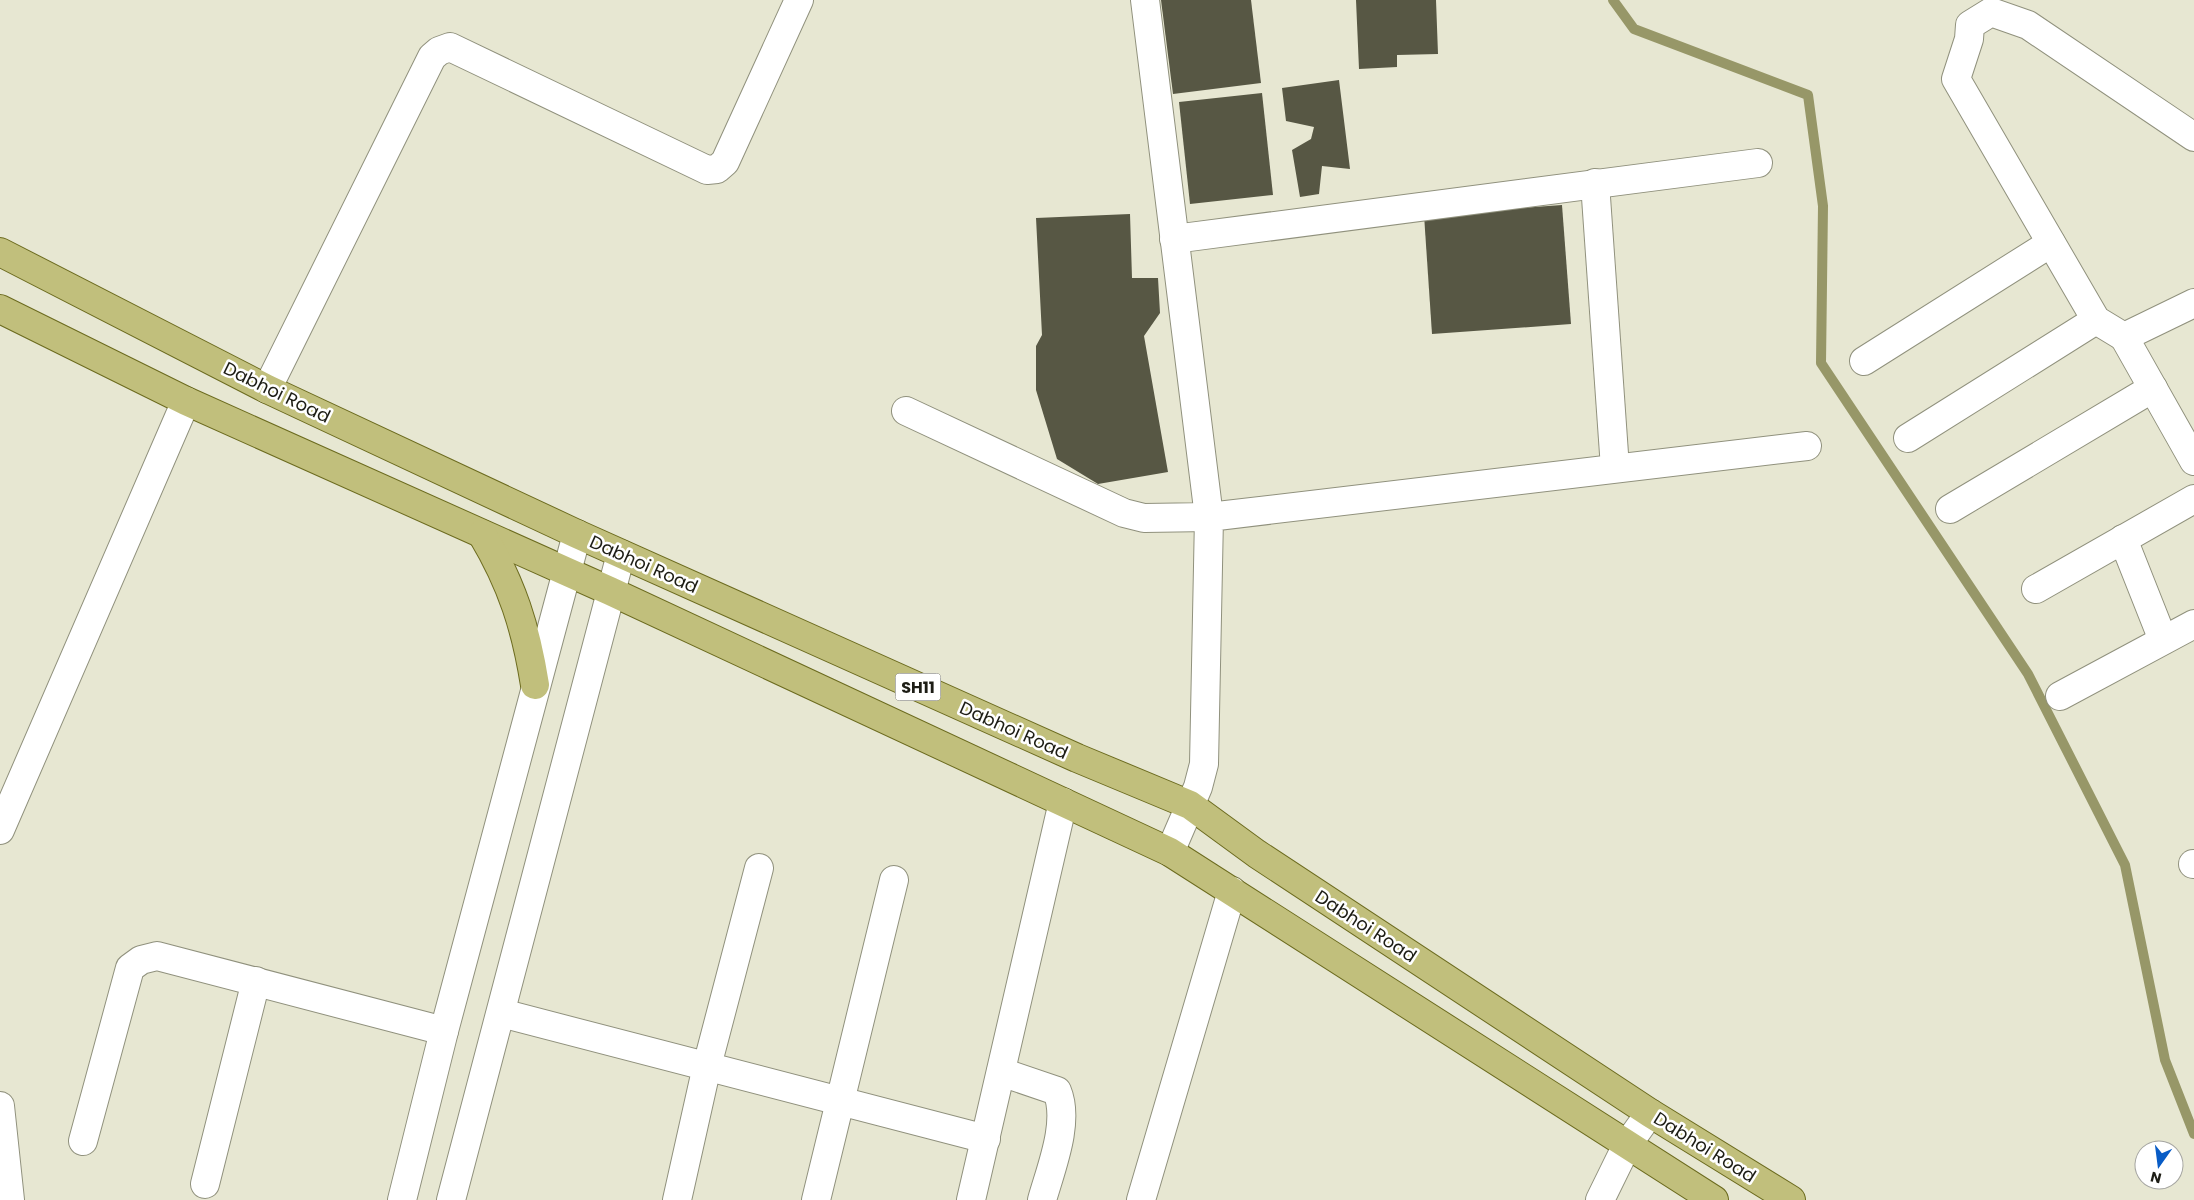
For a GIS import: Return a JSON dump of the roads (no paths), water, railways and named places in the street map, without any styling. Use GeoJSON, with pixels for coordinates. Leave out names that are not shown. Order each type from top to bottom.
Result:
{"type":"FeatureCollection","features":[{"type":"Feature","properties":{"kind":"main road","name":"Dabhoi Road"},"geometry":{"type":"LineString","coordinates":[[0,252],[267,389],[576,534],[1068,754],[1190,805],[1256,854],[1650,1113],[1791,1200]]}},
{"type":"Feature","properties":{"kind":"main road","name":"SH11"},"geometry":{"type":"LineString","coordinates":[[0,309],[186,400],[610,591],[1170,852],[1714,1200]]}},
{"type":"Feature","properties":{"kind":"main road"},"geometry":{"type":"LineString","coordinates":[[482,534],[507,578],[520,614],[529,645],[535,685]]}},
{"type":"Feature","properties":{"kind":"street"},"geometry":{"type":"LineString","coordinates":[[267,389],[432,57],[439,51],[450,47],[708,170],[717,169],[725,162],[799,0]]}},
{"type":"Feature","properties":{"kind":"street"},"geometry":{"type":"LineString","coordinates":[[1145,0],[1209,518],[1204,764],[1198,787],[1170,852]]}},
{"type":"Feature","properties":{"kind":"street"},"geometry":{"type":"LineString","coordinates":[[2194,137],[2028,25],[1991,12],[1970,25],[1970,39],[1956,79],[2096,320],[2124,337],[2194,461]]}},
{"type":"Feature","properties":{"kind":"street"},"geometry":{"type":"LineString","coordinates":[[1174,239],[1758,163]]}},
{"type":"Feature","properties":{"kind":"street"},"geometry":{"type":"LineString","coordinates":[[1596,183],[1616,468]]}},
{"type":"Feature","properties":{"kind":"street"},"geometry":{"type":"LineString","coordinates":[[1864,361],[2051,243]]}},
{"type":"Feature","properties":{"kind":"street"},"geometry":{"type":"LineString","coordinates":[[2124,337],[2194,303]]}},
{"type":"Feature","properties":{"kind":"street"},"geometry":{"type":"LineString","coordinates":[[1908,438],[2096,320]]}},
{"type":"Feature","properties":{"kind":"street"},"geometry":{"type":"LineString","coordinates":[[1950,509],[2153,388]]}},
{"type":"Feature","properties":{"kind":"street"},"geometry":{"type":"LineString","coordinates":[[0,830],[186,400]]}},
{"type":"Feature","properties":{"kind":"street"},"geometry":{"type":"LineString","coordinates":[[906,411],[1124,513],[1144,518],[1209,518],[1807,446]]}},
{"type":"Feature","properties":{"kind":"street"},"geometry":{"type":"LineString","coordinates":[[2036,589],[2194,499]]}},
{"type":"Feature","properties":{"kind":"street"},"geometry":{"type":"LineString","coordinates":[[402,1200],[444,1031],[576,534]]}},
{"type":"Feature","properties":{"kind":"street"},"geometry":{"type":"LineString","coordinates":[[2123,539],[2163,640]]}},
{"type":"Feature","properties":{"kind":"street"},"geometry":{"type":"LineString","coordinates":[[451,1200],[621,554]]}},
{"type":"Feature","properties":{"kind":"street"},"geometry":{"type":"LineString","coordinates":[[2060,696],[2194,624]]}},
{"type":"Feature","properties":{"kind":"street"},"geometry":{"type":"LineString","coordinates":[[971,1200],[1063,802]]}},
{"type":"Feature","properties":{"kind":"street"},"geometry":{"type":"LineString","coordinates":[[677,1200],[706,1066],[759,868]]}},
{"type":"Feature","properties":{"kind":"street"},"geometry":{"type":"LineString","coordinates":[[816,1200],[894,880]]}},
{"type":"Feature","properties":{"kind":"street"},"geometry":{"type":"LineString","coordinates":[[1141,1200],[1232,891]]}},
{"type":"Feature","properties":{"kind":"street"},"geometry":{"type":"LineString","coordinates":[[83,1141],[130,968],[141,960],[157,956],[444,1031]]}},
{"type":"Feature","properties":{"kind":"street"},"geometry":{"type":"LineString","coordinates":[[206,1184],[256,982]]}},
{"type":"Feature","properties":{"kind":"street"},"geometry":{"type":"LineString","coordinates":[[501,1013],[986,1138]]}},
{"type":"Feature","properties":{"kind":"street"},"geometry":{"type":"LineString","coordinates":[[1002,1072],[1057,1092],[1063,1104],[1063,1118],[1042,1200]]}},
{"type":"Feature","properties":{"kind":"street"},"geometry":{"type":"LineString","coordinates":[[0,1106],[10,1200]]}},
{"type":"Feature","properties":{"kind":"street"},"geometry":{"type":"LineString","coordinates":[[1600,1200],[1627,1145],[1650,1113]]}},
{"type":"Feature","properties":{"kind":"waterway"},"geometry":{"type":"LineString","coordinates":[[1613,0],[1634,29],[1808,95],[1823,206],[1821,363],[2028,674],[2125,865],[2165,1060],[2194,1134]]}}]}
